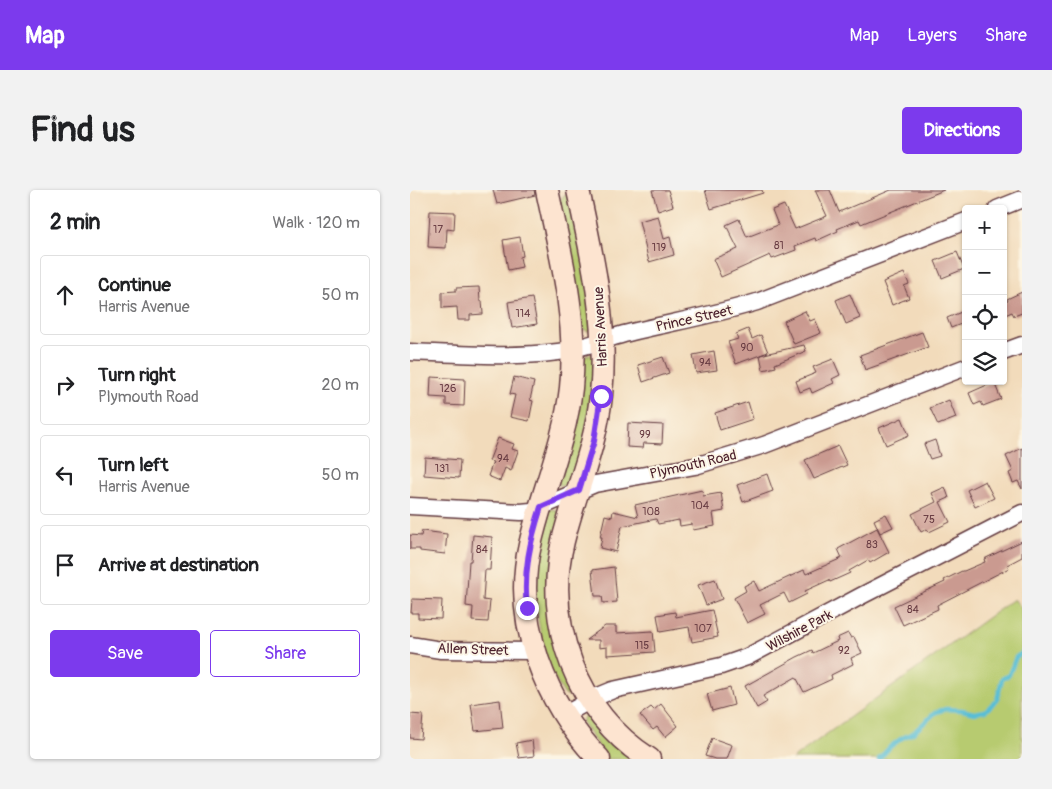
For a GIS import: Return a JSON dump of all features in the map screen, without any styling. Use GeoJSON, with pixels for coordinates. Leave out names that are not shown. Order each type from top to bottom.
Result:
{"type":"FeatureCollection","features":[{"type":"Feature","properties":{"kind":"street","name":"Harris Avenue"},"geometry":{"type":"LineString","coordinates":[[548,190],[568,293],[573,349],[571,387],[566,419],[528,556],[525,586],[528,618],[535,651],[550,690],[564,715],[599,759]]}},
{"type":"Feature","properties":{"kind":"street","name":"Harris Avenue"},"geometry":{"type":"LineString","coordinates":[[578,190],[598,286],[604,340],[597,426],[560,558],[558,613],[561,634],[571,663],[579,682],[590,700],[623,739],[649,759]]}},
{"type":"Feature","properties":{"kind":"street"},"geometry":{"type":"LineString","coordinates":[[1007,205],[1022,199]]}},
{"type":"Feature","properties":{"kind":"street","name":"Prince Street"},"geometry":{"type":"LineString","coordinates":[[410,352],[504,354],[553,352],[573,349],[757,302],[962,223]]}},
{"type":"Feature","properties":{"kind":"street"},"geometry":{"type":"LineString","coordinates":[[1007,351],[1022,345]]}},
{"type":"Feature","properties":{"kind":"street","name":"Plymouth Road"},"geometry":{"type":"LineString","coordinates":[[410,506],[521,512],[541,507],[601,482],[670,471],[728,457],[962,369]]}},
{"type":"Feature","properties":{"kind":"street","name":"Wilshire Park"},"geometry":{"type":"LineString","coordinates":[[564,715],[590,700],[613,690],[722,666],[748,657],[1022,513]]}},
{"type":"Feature","properties":{"kind":"street","name":"Allen Street"},"geometry":{"type":"LineString","coordinates":[[410,646],[441,650],[535,651]]}},
{"type":"Feature","properties":{"kind":"green space"},"geometry":{"type":"Polygon","coordinates":[[[568,194],[586,255],[591,331],[582,328],[559,202],[564,195],[568,194]]]}},
{"type":"Feature","properties":{"kind":"green space"},"geometry":{"type":"Polygon","coordinates":[[[591,354],[595,356],[584,451],[567,488],[558,484],[583,357],[591,354]]]}},
{"type":"Feature","properties":{"kind":"green space"},"geometry":{"type":"Polygon","coordinates":[[[549,509],[557,510],[562,516],[573,692],[569,695],[565,695],[546,665],[532,583],[549,509]]]}},
{"type":"Feature","properties":{"kind":"green space"},"geometry":{"type":"Polygon","coordinates":[[[1014,599],[1022,609],[1022,759],[792,759],[1014,599]]]}},
{"type":"Feature","properties":{"kind":"green space"},"geometry":{"type":"Polygon","coordinates":[[[589,715],[638,759],[607,759],[582,722],[584,717],[589,715]]]}},
{"type":"Feature","properties":{"kind":"building"},"geometry":{"type":"Polygon","coordinates":[[[493,190],[534,190],[535,195],[497,204],[493,190]]]}},
{"type":"Feature","properties":{"kind":"building"},"geometry":{"type":"Polygon","coordinates":[[[652,190],[668,190],[673,206],[658,211],[652,190]]]}},
{"type":"Feature","properties":{"kind":"building"},"geometry":{"type":"Polygon","coordinates":[[[705,190],[762,190],[763,193],[711,209],[705,190]]]}},
{"type":"Feature","properties":{"kind":"building"},"geometry":{"type":"Polygon","coordinates":[[[815,190],[830,190],[839,212],[891,190],[944,190],[861,224],[859,220],[837,229],[838,231],[816,241],[815,238],[795,246],[796,250],[772,259],[770,255],[721,277],[713,259],[738,249],[726,225],[739,219],[747,237],[778,225],[772,210],[784,205],[795,229],[827,216],[815,190]]]}},
{"type":"Feature","properties":{"kind":"building"},"geometry":{"type":"Polygon","coordinates":[[[430,211],[455,212],[454,230],[447,229],[446,248],[428,247],[430,211]]]}},
{"type":"Feature","properties":{"kind":"building"},"geometry":{"type":"Polygon","coordinates":[[[658,216],[664,239],[670,237],[674,255],[649,262],[639,221],[658,216]]]}},
{"type":"Feature","properties":{"kind":"building"},"geometry":{"type":"Polygon","coordinates":[[[520,237],[523,256],[520,257],[522,267],[508,270],[503,240],[520,237]]]}},
{"type":"Feature","properties":{"kind":"building"},"geometry":{"type":"Polygon","coordinates":[[[957,252],[962,264],[962,270],[942,278],[935,261],[957,252]]]}},
{"type":"Feature","properties":{"kind":"building"},"geometry":{"type":"Polygon","coordinates":[[[904,273],[909,284],[904,286],[909,298],[892,305],[883,282],[904,273]]]}},
{"type":"Feature","properties":{"kind":"building"},"geometry":{"type":"Polygon","coordinates":[[[479,287],[483,314],[470,315],[470,320],[458,320],[457,307],[442,308],[442,292],[456,291],[456,288],[479,287]]]}},
{"type":"Feature","properties":{"kind":"building"},"geometry":{"type":"Polygon","coordinates":[[[1022,292],[1022,313],[1014,316],[1012,312],[1007,314],[1007,299],[1022,292]]]}},
{"type":"Feature","properties":{"kind":"building"},"geometry":{"type":"Polygon","coordinates":[[[850,294],[860,318],[846,324],[836,300],[850,294]]]}},
{"type":"Feature","properties":{"kind":"building"},"geometry":{"type":"Polygon","coordinates":[[[532,298],[537,324],[512,328],[508,302],[532,298]]]}},
{"type":"Feature","properties":{"kind":"building"},"geometry":{"type":"Polygon","coordinates":[[[805,311],[810,321],[815,319],[821,333],[794,344],[784,321],[805,311]]]}},
{"type":"Feature","properties":{"kind":"building"},"geometry":{"type":"Polygon","coordinates":[[[962,312],[962,324],[951,328],[947,318],[962,312]]]}},
{"type":"Feature","properties":{"kind":"building"},"geometry":{"type":"Polygon","coordinates":[[[748,329],[752,339],[761,335],[768,352],[736,364],[728,342],[738,339],[736,334],[748,329]]]}},
{"type":"Feature","properties":{"kind":"building"},"geometry":{"type":"Polygon","coordinates":[[[922,332],[928,347],[865,370],[860,355],[922,332]]]}},
{"type":"Feature","properties":{"kind":"building"},"geometry":{"type":"Polygon","coordinates":[[[804,345],[806,351],[775,364],[776,367],[763,370],[760,355],[804,345]]]}},
{"type":"Feature","properties":{"kind":"building"},"geometry":{"type":"Polygon","coordinates":[[[714,351],[717,370],[696,373],[693,355],[714,351]]]}},
{"type":"Feature","properties":{"kind":"building"},"geometry":{"type":"Polygon","coordinates":[[[663,357],[669,373],[643,382],[638,365],[663,357]]]}},
{"type":"Feature","properties":{"kind":"building"},"geometry":{"type":"Polygon","coordinates":[[[833,359],[840,375],[832,379],[834,383],[812,393],[810,388],[800,392],[796,381],[816,373],[813,367],[833,359]]]}},
{"type":"Feature","properties":{"kind":"building"},"geometry":{"type":"Polygon","coordinates":[[[431,377],[465,379],[464,406],[446,405],[446,398],[430,397],[431,377]]]}},
{"type":"Feature","properties":{"kind":"building"},"geometry":{"type":"Polygon","coordinates":[[[514,377],[534,382],[530,400],[533,401],[529,421],[510,417],[515,395],[510,394],[514,377]]]}},
{"type":"Feature","properties":{"kind":"building"},"geometry":{"type":"Polygon","coordinates":[[[987,385],[995,385],[1001,399],[983,406],[981,402],[974,405],[969,393],[987,385]]]}},
{"type":"Feature","properties":{"kind":"building"},"geometry":{"type":"Polygon","coordinates":[[[949,400],[956,418],[938,425],[930,408],[949,400]]]}},
{"type":"Feature","properties":{"kind":"building"},"geometry":{"type":"Polygon","coordinates":[[[748,402],[753,419],[720,430],[715,413],[748,402]]]}},
{"type":"Feature","properties":{"kind":"building"},"geometry":{"type":"Polygon","coordinates":[[[902,418],[909,435],[886,445],[879,428],[902,418]]]}},
{"type":"Feature","properties":{"kind":"building"},"geometry":{"type":"Polygon","coordinates":[[[628,423],[663,425],[662,444],[644,443],[643,448],[627,447],[628,423]]]}},
{"type":"Feature","properties":{"kind":"building"},"geometry":{"type":"Polygon","coordinates":[[[498,438],[514,444],[512,449],[518,451],[511,471],[505,468],[500,481],[488,476],[493,462],[489,461],[498,438]]]}},
{"type":"Feature","properties":{"kind":"building"},"geometry":{"type":"Polygon","coordinates":[[[935,440],[940,456],[930,459],[924,444],[935,440]]]}},
{"type":"Feature","properties":{"kind":"building"},"geometry":{"type":"Polygon","coordinates":[[[838,446],[847,465],[814,479],[805,460],[838,446]]]}},
{"type":"Feature","properties":{"kind":"building"},"geometry":{"type":"Polygon","coordinates":[[[1022,448],[1022,489],[1018,481],[1013,483],[1009,473],[1013,471],[1006,456],[1022,448]]]}},
{"type":"Feature","properties":{"kind":"building"},"geometry":{"type":"Polygon","coordinates":[[[425,457],[460,460],[459,478],[424,475],[425,457]]]}},
{"type":"Feature","properties":{"kind":"building"},"geometry":{"type":"Polygon","coordinates":[[[767,474],[773,491],[743,502],[737,485],[767,474]]]}},
{"type":"Feature","properties":{"kind":"building"},"geometry":{"type":"Polygon","coordinates":[[[985,481],[994,498],[975,507],[967,490],[985,481]]]}},
{"type":"Feature","properties":{"kind":"building"},"geometry":{"type":"Polygon","coordinates":[[[945,487],[949,498],[940,502],[950,522],[929,532],[927,529],[921,532],[912,514],[936,502],[932,493],[945,487]]]}},
{"type":"Feature","properties":{"kind":"building"},"geometry":{"type":"Polygon","coordinates":[[[702,490],[703,496],[721,493],[724,511],[713,513],[715,526],[693,530],[692,524],[680,526],[679,520],[658,524],[656,519],[622,526],[616,552],[600,548],[602,537],[600,537],[605,515],[612,517],[613,511],[638,517],[635,505],[702,490]]]}},
{"type":"Feature","properties":{"kind":"building"},"geometry":{"type":"Polygon","coordinates":[[[886,514],[893,527],[880,533],[874,520],[886,514]]]}},
{"type":"Feature","properties":{"kind":"building"},"geometry":{"type":"Polygon","coordinates":[[[877,528],[889,552],[870,563],[868,560],[849,571],[850,573],[805,591],[807,594],[789,603],[784,593],[760,605],[765,614],[747,623],[734,598],[746,591],[744,586],[754,581],[759,591],[804,570],[806,574],[842,558],[838,549],[877,528]]]}},
{"type":"Feature","properties":{"kind":"building"},"geometry":{"type":"Polygon","coordinates":[[[422,531],[447,534],[445,554],[410,549],[410,535],[421,536],[422,531]]]}},
{"type":"Feature","properties":{"kind":"building"},"geometry":{"type":"Polygon","coordinates":[[[473,535],[492,537],[490,570],[485,570],[483,600],[490,601],[488,622],[472,621],[473,607],[466,606],[473,535]]]}},
{"type":"Feature","properties":{"kind":"building"},"geometry":{"type":"Polygon","coordinates":[[[1022,541],[1022,557],[1007,565],[1009,568],[937,605],[938,609],[903,625],[894,606],[945,582],[944,580],[962,571],[985,562],[984,559],[1022,541]]]}},
{"type":"Feature","properties":{"kind":"building"},"geometry":{"type":"Polygon","coordinates":[[[614,567],[617,602],[603,603],[602,596],[595,596],[592,570],[614,567]]]}},
{"type":"Feature","properties":{"kind":"building"},"geometry":{"type":"Polygon","coordinates":[[[715,579],[722,599],[706,605],[698,585],[715,579]]]}},
{"type":"Feature","properties":{"kind":"building"},"geometry":{"type":"Polygon","coordinates":[[[412,599],[442,600],[441,619],[418,618],[418,613],[411,613],[412,599]]]}},
{"type":"Feature","properties":{"kind":"building"},"geometry":{"type":"Polygon","coordinates":[[[712,610],[718,637],[692,642],[689,627],[660,632],[657,615],[675,612],[676,617],[712,610]]]}},
{"type":"Feature","properties":{"kind":"building"},"geometry":{"type":"Polygon","coordinates":[[[605,626],[616,626],[616,633],[653,631],[655,652],[607,655],[607,647],[599,648],[599,640],[586,640],[605,626]]]}},
{"type":"Feature","properties":{"kind":"building"},"geometry":{"type":"Polygon","coordinates":[[[848,633],[851,638],[854,637],[862,653],[851,658],[853,664],[831,675],[832,679],[804,692],[796,677],[763,696],[767,702],[757,708],[745,686],[797,657],[812,650],[813,653],[838,641],[837,638],[848,633]]]}},
{"type":"Feature","properties":{"kind":"building"},"geometry":{"type":"Polygon","coordinates":[[[730,688],[734,705],[712,711],[707,694],[730,688]]]}},
{"type":"Feature","properties":{"kind":"building"},"geometry":{"type":"Polygon","coordinates":[[[500,700],[503,728],[475,731],[471,704],[500,700]]]}},
{"type":"Feature","properties":{"kind":"building"},"geometry":{"type":"Polygon","coordinates":[[[661,704],[678,726],[665,737],[657,727],[653,730],[640,715],[651,707],[654,710],[661,704]]]}},
{"type":"Feature","properties":{"kind":"building"},"geometry":{"type":"Polygon","coordinates":[[[410,714],[423,715],[421,739],[410,738],[410,714]]]}},
{"type":"Feature","properties":{"kind":"building"},"geometry":{"type":"Polygon","coordinates":[[[712,738],[732,745],[727,759],[715,759],[705,756],[712,738]]]}},
{"type":"Feature","properties":{"kind":"building"},"geometry":{"type":"Polygon","coordinates":[[[532,740],[534,756],[519,758],[516,743],[532,740]]]}},
{"type":"Feature","properties":{"kind":"waterway"},"geometry":{"type":"LineString","coordinates":[[879,759],[890,747],[913,733],[936,712],[946,709],[974,713],[985,711],[997,700],[1002,679],[1009,675],[1016,657],[1022,653]]}},
{"type":"Feature","properties":{"kind":"route"},"geometry":{"type":"LineString","coordinates":[[527,608],[526,566],[541,507],[579,490],[594,441],[601,396]]}}]}
